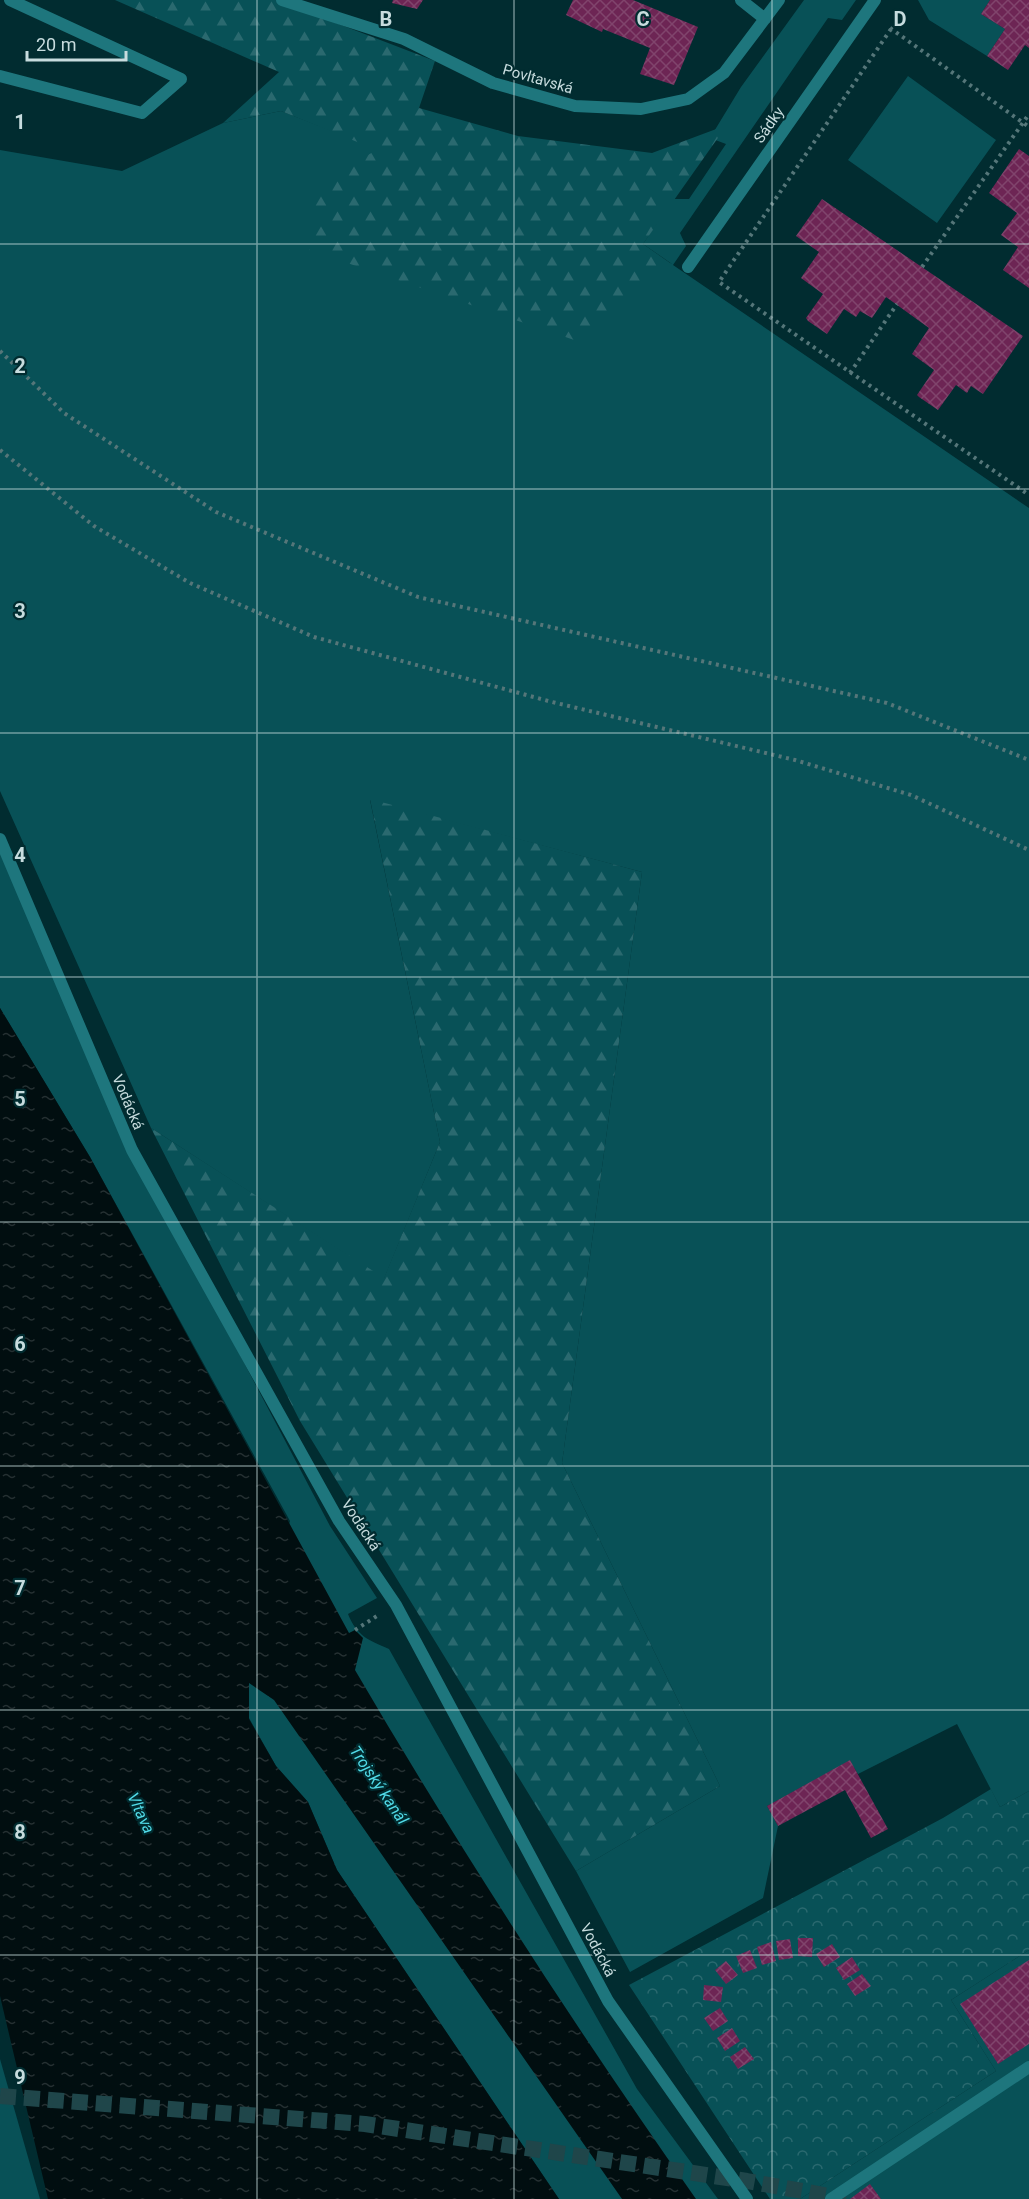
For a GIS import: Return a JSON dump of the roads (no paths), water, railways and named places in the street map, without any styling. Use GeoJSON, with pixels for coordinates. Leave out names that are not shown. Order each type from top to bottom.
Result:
{"type":"FeatureCollection","features":[{"type":"Feature","properties":{"kind":"street"},"geometry":{"type":"LineString","coordinates":[[0,76],[142,113],[181,79],[10,0]]}},
{"type":"Feature","properties":{"kind":"street","name":"Povltavská"},"geometry":{"type":"LineString","coordinates":[[282,0],[404,39],[494,83],[575,105],[641,109],[688,99],[724,73],[765,19]]}},
{"type":"Feature","properties":{"kind":"street"},"geometry":{"type":"LineString","coordinates":[[741,0],[765,19],[779,0]]}},
{"type":"Feature","properties":{"kind":"street","name":"Sádky"},"geometry":{"type":"LineString","coordinates":[[688,267],[875,0]]}},
{"type":"Feature","properties":{"kind":"street","name":"Vodácká"},"geometry":{"type":"LineString","coordinates":[[0,839],[132,1150],[339,1521],[396,1605],[608,2001],[747,2199]]}},
{"type":"Feature","properties":{"kind":"street"},"geometry":{"type":"LineString","coordinates":[[831,2199],[1029,2067]]}},
{"type":"Feature","properties":{"kind":"water"},"geometry":{"type":"Polygon","coordinates":[[[0,1008],[90,1157],[349,1633],[355,1630],[363,1638],[355,1670],[436,1805],[520,1938],[696,2199],[622,2199],[274,1700],[249,1683],[249,1719],[276,1766],[308,1802],[337,1870],[559,2199],[48,2199],[0,1996],[0,1008]]]}},
{"type":"Feature","properties":{"kind":"tunnel"},"geometry":{"type":"LineString","coordinates":[[0,2096],[365,2124],[747,2181],[846,2199]]}},
{"type":"Feature","properties":{"kind":"water label","name":"Trojský kanál"},"geometry":{"type":"Point","coordinates":[379,1785]}},
{"type":"Feature","properties":{"kind":"water label","name":"Vltava"},"geometry":{"type":"Point","coordinates":[141,1813]}}]}
